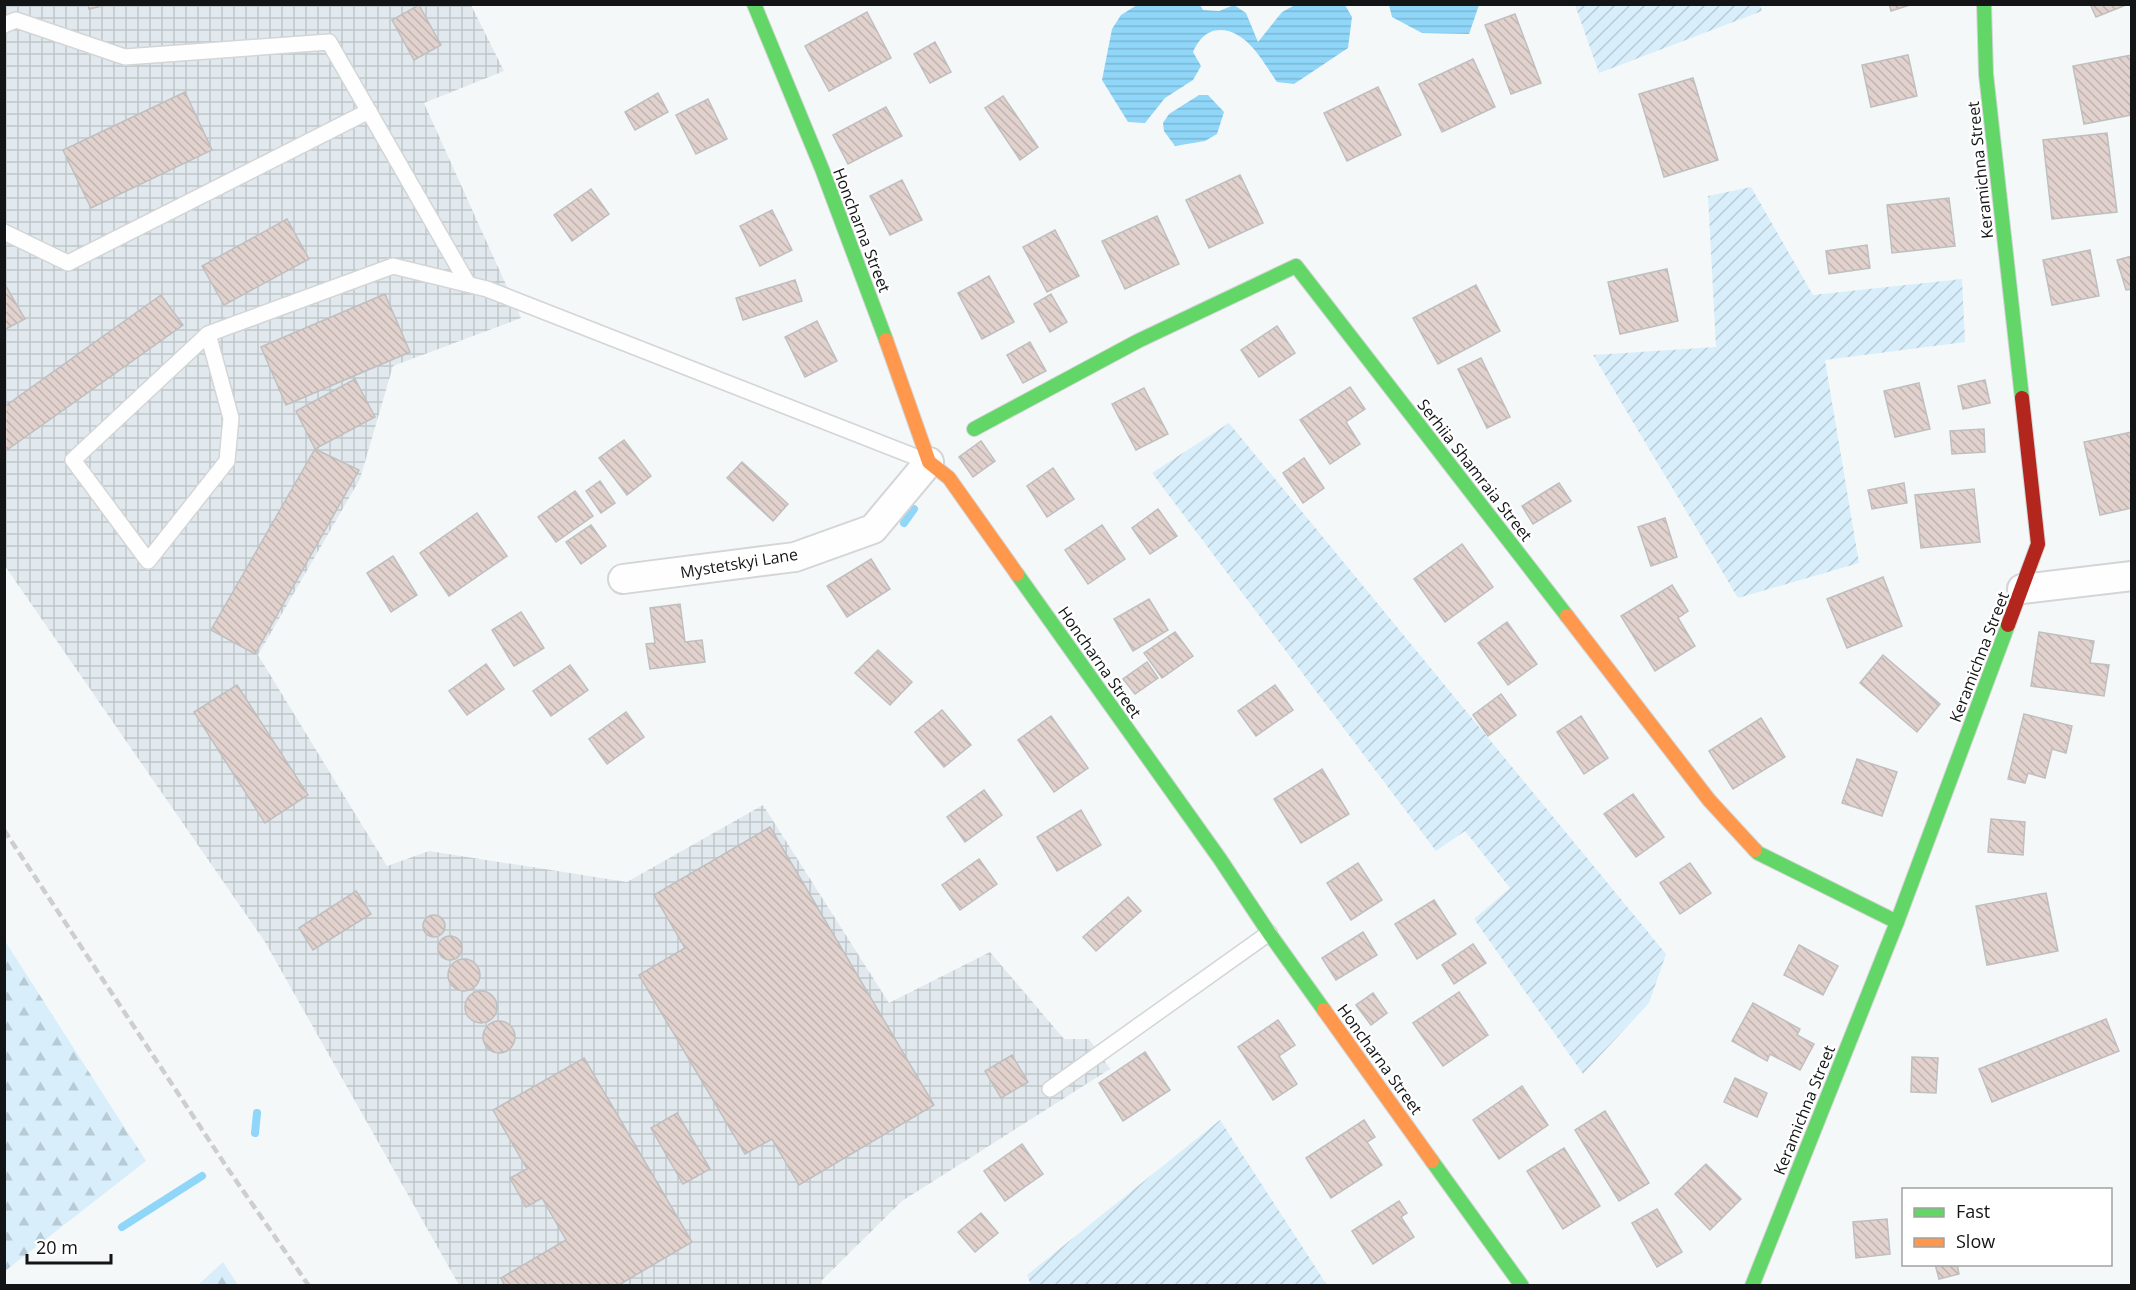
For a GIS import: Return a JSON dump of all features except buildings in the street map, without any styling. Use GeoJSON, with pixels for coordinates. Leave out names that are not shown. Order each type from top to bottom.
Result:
{"type":"FeatureCollection","features":[{"type":"Feature","properties":{"kind":"street","name":"Honcharna Street"},"geometry":{"type":"LineString","coordinates":[[754,4],[830,191],[899,373],[929,462],[949,478],[1213,850],[1269,933],[1522,1286]]}},
{"type":"Feature","properties":{"kind":"street","name":"Keramichna Street"},"geometry":{"type":"LineString","coordinates":[[1752,1286],[1897,922],[2038,544],[1986,74],[1984,4]]}},
{"type":"Feature","properties":{"kind":"street","name":"Serhiia Shamraia Street"},"geometry":{"type":"LineString","coordinates":[[974,429],[1138,341],[1296,266],[1709,800],[1758,853],[1897,922]]}},
{"type":"Feature","properties":{"kind":"street","name":"Mystetskyi Lane"},"geometry":{"type":"LineString","coordinates":[[623,579],[795,557],[873,529],[929,462]]}},
{"type":"Feature","properties":{"kind":"street"},"geometry":{"type":"LineString","coordinates":[[2022,589],[2132,576]]}},
{"type":"Feature","properties":{"kind":"lane"},"geometry":{"type":"LineString","coordinates":[[4,25],[16,20],[125,57],[329,42],[468,284]]}},
{"type":"Feature","properties":{"kind":"lane"},"geometry":{"type":"LineString","coordinates":[[4,232],[68,262],[369,111]]}},
{"type":"Feature","properties":{"kind":"lane"},"geometry":{"type":"LineString","coordinates":[[208,334],[231,418],[227,461],[148,561],[73,460],[208,334],[393,266],[487,289],[929,462]]}},
{"type":"Feature","properties":{"kind":"lane"},"geometry":{"type":"LineString","coordinates":[[1050,1089],[1269,933]]}},
{"type":"Feature","properties":{"kind":"shaded area"},"geometry":{"type":"Polygon","coordinates":[[[4,5],[471,5],[504,71],[424,103],[521,318],[393,366],[360,479],[258,655],[387,866],[429,851],[627,882],[763,805],[889,1003],[990,952],[1064,1039],[1089,1039],[1110,1069],[902,1201],[821,1281],[822,1285],[459,1285],[265,942],[5,566],[4,5]]]}},
{"type":"Feature","properties":{"kind":"green space"},"geometry":{"type":"Polygon","coordinates":[[[1760,4],[1762,11],[1599,73],[1575,5],[1760,4]]]}},
{"type":"Feature","properties":{"kind":"green space"},"geometry":{"type":"Polygon","coordinates":[[[1751,187],[1813,295],[1962,279],[1965,342],[1825,360],[1859,563],[1738,598],[1593,355],[1716,347],[1708,196],[1751,187]]]}},
{"type":"Feature","properties":{"kind":"green space"},"geometry":{"type":"Polygon","coordinates":[[[1229,423],[1666,954],[1649,1003],[1583,1074],[1474,919],[1510,888],[1465,831],[1436,851],[1152,473],[1229,423]]]}},
{"type":"Feature","properties":{"kind":"green space"},"geometry":{"type":"Polygon","coordinates":[[[5,941],[146,1161],[4,1271],[5,941]]]}},
{"type":"Feature","properties":{"kind":"green space"},"geometry":{"type":"Polygon","coordinates":[[[1220,1120],[1327,1285],[1031,1285],[1027,1275],[1220,1120]]]}},
{"type":"Feature","properties":{"kind":"green space"},"geometry":{"type":"Polygon","coordinates":[[[223,1262],[238,1285],[198,1285],[223,1262]]]}},
{"type":"Feature","properties":{"kind":"water"},"geometry":{"type":"Polygon","coordinates":[[[1389,4],[1479,5],[1469,34],[1422,33],[1392,17],[1389,4]]]}},
{"type":"Feature","properties":{"kind":"water"},"geometry":{"type":"Polygon","coordinates":[[[1137,5],[1200,5],[1203,10],[1219,11],[1234,5],[1246,13],[1258,42],[1282,12],[1295,5],[1345,5],[1352,17],[1348,48],[1294,84],[1277,82],[1246,41],[1230,31],[1215,30],[1200,40],[1193,52],[1201,66],[1193,80],[1165,98],[1145,123],[1128,122],[1102,80],[1112,29],[1121,15],[1137,5]]]}},
{"type":"Feature","properties":{"kind":"water"},"geometry":{"type":"Polygon","coordinates":[[[1199,95],[1208,95],[1224,112],[1217,134],[1205,141],[1175,146],[1164,131],[1163,123],[1169,114],[1199,95]]]}},
{"type":"Feature","properties":{"kind":"waterway"},"geometry":{"type":"LineString","coordinates":[[904,523],[914,509]]}},
{"type":"Feature","properties":{"kind":"waterway"},"geometry":{"type":"LineString","coordinates":[[255,1133],[257,1113]]}},
{"type":"Feature","properties":{"kind":"waterway"},"geometry":{"type":"LineString","coordinates":[[122,1227],[202,1176]]}},
{"type":"Feature","properties":{"kind":"railway"},"geometry":{"type":"LineString","coordinates":[[4,830],[228,1169],[309,1286]]}},
{"type":"Feature","properties":{"kind":"traffic: fast"},"geometry":{"type":"LineString","coordinates":[[754,4],[822,169],[886,340]]}},
{"type":"Feature","properties":{"kind":"traffic: fast"},"geometry":{"type":"LineString","coordinates":[[1984,4],[1986,74],[2022,398]]}},
{"type":"Feature","properties":{"kind":"traffic: fast"},"geometry":{"type":"LineString","coordinates":[[974,429],[1138,341],[1296,266],[1567,616]]}},
{"type":"Feature","properties":{"kind":"traffic: fast"},"geometry":{"type":"LineString","coordinates":[[1017,574],[1220,859],[1324,1010]]}},
{"type":"Feature","properties":{"kind":"traffic: fast"},"geometry":{"type":"LineString","coordinates":[[1752,1286],[1897,922],[2008,625]]}},
{"type":"Feature","properties":{"kind":"traffic: fast"},"geometry":{"type":"LineString","coordinates":[[1755,850],[1897,922]]}},
{"type":"Feature","properties":{"kind":"traffic: fast"},"geometry":{"type":"LineString","coordinates":[[1432,1161],[1522,1286]]}},
{"type":"Feature","properties":{"kind":"traffic: slow"},"geometry":{"type":"LineString","coordinates":[[886,340],[929,462],[949,478],[1017,574]]}},
{"type":"Feature","properties":{"kind":"traffic: slow"},"geometry":{"type":"LineString","coordinates":[[1567,616],[1709,800],[1755,850]]}},
{"type":"Feature","properties":{"kind":"traffic: slow"},"geometry":{"type":"LineString","coordinates":[[1324,1010],[1432,1161]]}},
{"type":"Feature","properties":{"kind":"traffic: jam"},"geometry":{"type":"LineString","coordinates":[[2008,625],[2038,544],[2022,398]]}}]}
